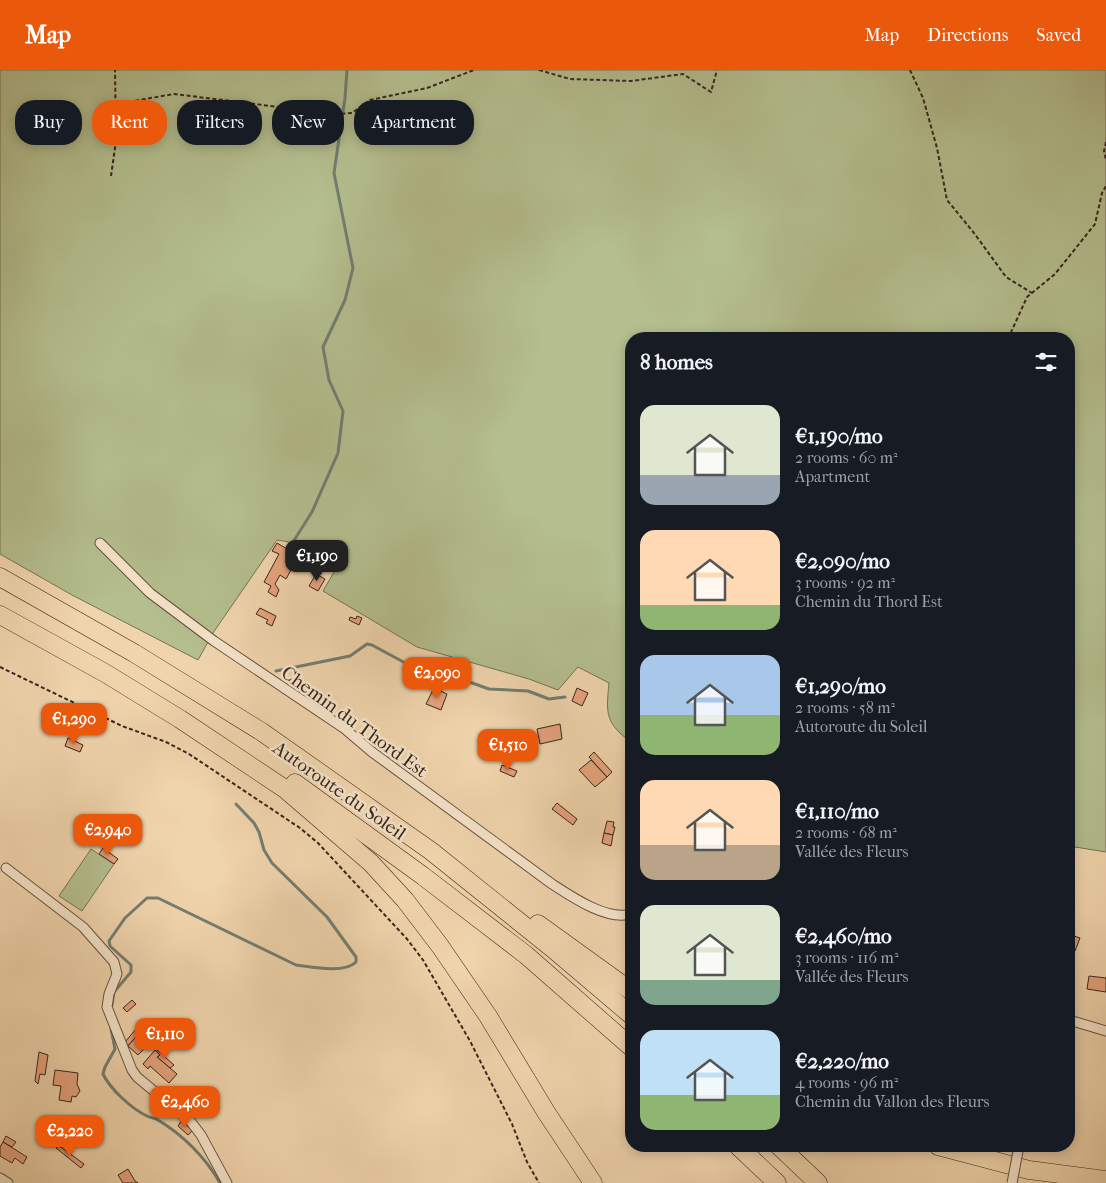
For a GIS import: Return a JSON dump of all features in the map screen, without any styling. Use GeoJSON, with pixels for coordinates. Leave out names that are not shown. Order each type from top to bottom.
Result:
{"type":"FeatureCollection","features":[{"type":"Feature","properties":{"kind":"highway","name":"Autoroute du Soleil"},"geometry":{"type":"LineString","coordinates":[[0,577],[134,653],[262,732],[431,851],[552,948],[625,1010]]}},
{"type":"Feature","properties":{"kind":"highway","name":"Autoroute du Soleil"},"geometry":{"type":"LineString","coordinates":[[0,604],[110,666],[259,758],[423,876],[526,955],[625,1042]]}},
{"type":"Feature","properties":{"kind":"highway"},"geometry":{"type":"LineString","coordinates":[[0,615],[180,719],[277,784],[322,819],[371,864],[405,900],[440,946],[488,1016],[546,1112],[593,1183]]}},
{"type":"Feature","properties":{"kind":"highway"},"geometry":{"type":"LineString","coordinates":[[431,851],[550,932],[625,987]]}},
{"type":"Feature","properties":{"kind":"highway"},"geometry":{"type":"LineString","coordinates":[[744,1152],[777,1183]]}},
{"type":"Feature","properties":{"kind":"highway"},"geometry":{"type":"LineString","coordinates":[[785,1152],[818,1183]]}},
{"type":"Feature","properties":{"kind":"highway"},"geometry":{"type":"LineString","coordinates":[[961,1152],[1029,1170],[1106,1180]]}},
{"type":"Feature","properties":{"kind":"street","name":"Chemin du Thord Est"},"geometry":{"type":"LineString","coordinates":[[100,543],[144,587],[182,617],[214,641],[345,729],[372,752],[552,884],[576,900],[614,916],[625,915]]}},
{"type":"Feature","properties":{"kind":"street"},"geometry":{"type":"LineString","coordinates":[[6,868],[83,927],[111,958],[116,967],[117,974],[109,994],[107,1006],[132,1070],[137,1077],[178,1110],[196,1128],[228,1183]]}},
{"type":"Feature","properties":{"kind":"street"},"geometry":{"type":"LineString","coordinates":[[1075,1022],[1106,1030]]}},
{"type":"Feature","properties":{"kind":"street"},"geometry":{"type":"LineString","coordinates":[[1012,1183],[1018,1152]]}},
{"type":"Feature","properties":{"kind":"street"},"geometry":{"type":"LineString","coordinates":[[0,1178],[8,1183]]}},
{"type":"Feature","properties":{"kind":"path"},"geometry":{"type":"LineString","coordinates":[[115,70],[116,100]]}},
{"type":"Feature","properties":{"kind":"path"},"geometry":{"type":"LineString","coordinates":[[139,100],[174,94],[335,114],[352,113],[370,100],[427,88],[474,70]]}},
{"type":"Feature","properties":{"kind":"path"},"geometry":{"type":"LineString","coordinates":[[540,70],[570,79],[631,81],[684,74],[711,92],[717,70]]}},
{"type":"Feature","properties":{"kind":"path"},"geometry":{"type":"LineString","coordinates":[[910,70],[923,98],[947,200],[1006,277],[1032,293]]}},
{"type":"Feature","properties":{"kind":"path"},"geometry":{"type":"LineString","coordinates":[[1106,142],[1104,151],[1106,160]]}},
{"type":"Feature","properties":{"kind":"path"},"geometry":{"type":"LineString","coordinates":[[111,176],[115,145]]}},
{"type":"Feature","properties":{"kind":"path"},"geometry":{"type":"LineString","coordinates":[[1011,332],[1027,297],[1055,274],[1089,232],[1094,224],[1102,193],[1106,186]]}},
{"type":"Feature","properties":{"kind":"path"},"geometry":{"type":"LineString","coordinates":[[0,667],[122,726],[166,742],[181,750],[300,828],[318,843],[407,939],[423,960],[470,1041],[512,1124],[539,1183]]}},
{"type":"Feature","properties":{"kind":"green space"},"geometry":{"type":"Polygon","coordinates":[[[0,70],[1106,70],[1106,852],[1075,847],[1075,332],[625,332],[625,737],[616,729],[609,717],[609,683],[578,667],[558,690],[529,679],[417,647],[323,591],[337,567],[295,543],[277,540],[213,633],[198,660],[72,595],[0,554],[0,70]]]}},
{"type":"Feature","properties":{"kind":"green space"},"geometry":{"type":"Polygon","coordinates":[[[91,849],[114,864],[82,911],[59,896],[91,849]]]}},
{"type":"Feature","properties":{"kind":"building"},"geometry":{"type":"Polygon","coordinates":[[[277,543],[299,556],[290,568],[292,568],[286,579],[280,575],[275,584],[279,590],[276,597],[268,592],[271,586],[264,582],[279,554],[272,551],[277,543]]]}},
{"type":"Feature","properties":{"kind":"building"},"geometry":{"type":"Polygon","coordinates":[[[316,574],[325,579],[318,591],[309,586],[316,574]]]}},
{"type":"Feature","properties":{"kind":"building"},"geometry":{"type":"Polygon","coordinates":[[[260,608],[276,616],[272,626],[266,623],[268,620],[256,614],[260,608]]]}},
{"type":"Feature","properties":{"kind":"building"},"geometry":{"type":"Polygon","coordinates":[[[357,616],[362,618],[359,625],[349,620],[350,617],[356,619],[357,616]]]}},
{"type":"Feature","properties":{"kind":"building"},"geometry":{"type":"Polygon","coordinates":[[[434,688],[447,694],[441,710],[426,704],[434,688]]]}},
{"type":"Feature","properties":{"kind":"building"},"geometry":{"type":"Polygon","coordinates":[[[577,688],[588,693],[582,706],[572,701],[577,688]]]}},
{"type":"Feature","properties":{"kind":"building"},"geometry":{"type":"Polygon","coordinates":[[[560,724],[562,739],[540,744],[537,729],[560,724]]]}},
{"type":"Feature","properties":{"kind":"building"},"geometry":{"type":"Polygon","coordinates":[[[487,736],[494,741],[485,754],[479,748],[487,736]]]}},
{"type":"Feature","properties":{"kind":"building"},"geometry":{"type":"Polygon","coordinates":[[[68,738],[83,745],[80,752],[65,746],[68,738]]]}},
{"type":"Feature","properties":{"kind":"building"},"geometry":{"type":"Polygon","coordinates":[[[497,738],[504,742],[498,751],[492,747],[497,738]]]}},
{"type":"Feature","properties":{"kind":"building"},"geometry":{"type":"Polygon","coordinates":[[[594,752],[612,772],[607,777],[589,757],[594,752]]]}},
{"type":"Feature","properties":{"kind":"building"},"geometry":{"type":"Polygon","coordinates":[[[591,760],[607,777],[595,787],[579,770],[591,760]]]}},
{"type":"Feature","properties":{"kind":"building"},"geometry":{"type":"Polygon","coordinates":[[[502,765],[517,771],[514,777],[500,771],[502,765]]]}},
{"type":"Feature","properties":{"kind":"building"},"geometry":{"type":"Polygon","coordinates":[[[557,803],[577,819],[573,825],[552,809],[557,803]]]}},
{"type":"Feature","properties":{"kind":"building"},"geometry":{"type":"Polygon","coordinates":[[[607,821],[614,822],[613,835],[604,833],[607,821]]]}},
{"type":"Feature","properties":{"kind":"building"},"geometry":{"type":"Polygon","coordinates":[[[604,833],[613,835],[611,846],[602,843],[604,833]]]}},
{"type":"Feature","properties":{"kind":"building"},"geometry":{"type":"Polygon","coordinates":[[[103,848],[118,859],[114,864],[99,854],[103,848]]]}},
{"type":"Feature","properties":{"kind":"building"},"geometry":{"type":"Polygon","coordinates":[[[1075,936],[1080,938],[1075,951],[1075,936]]]}},
{"type":"Feature","properties":{"kind":"building"},"geometry":{"type":"Polygon","coordinates":[[[1089,976],[1106,978],[1106,992],[1087,989],[1089,976]]]}},
{"type":"Feature","properties":{"kind":"building"},"geometry":{"type":"Polygon","coordinates":[[[132,1000],[136,1004],[127,1012],[123,1008],[132,1000]]]}},
{"type":"Feature","properties":{"kind":"building"},"geometry":{"type":"Polygon","coordinates":[[[136,1029],[140,1032],[128,1046],[125,1042],[136,1029]]]}},
{"type":"Feature","properties":{"kind":"building"},"geometry":{"type":"Polygon","coordinates":[[[140,1032],[151,1042],[138,1055],[128,1046],[140,1032]]]}},
{"type":"Feature","properties":{"kind":"building"},"geometry":{"type":"Polygon","coordinates":[[[156,1049],[174,1065],[170,1068],[157,1057],[160,1055],[156,1049]]]}},
{"type":"Feature","properties":{"kind":"building"},"geometry":{"type":"Polygon","coordinates":[[[155,1050],[160,1055],[157,1057],[177,1074],[169,1083],[150,1066],[148,1069],[143,1064],[155,1050]]]}},
{"type":"Feature","properties":{"kind":"building"},"geometry":{"type":"Polygon","coordinates":[[[39,1052],[48,1055],[45,1075],[40,1074],[38,1084],[35,1081],[39,1052]]]}},
{"type":"Feature","properties":{"kind":"building"},"geometry":{"type":"Polygon","coordinates":[[[55,1070],[78,1073],[77,1084],[80,1091],[76,1097],[72,1096],[71,1102],[59,1100],[61,1086],[53,1085],[55,1070]]]}},
{"type":"Feature","properties":{"kind":"building"},"geometry":{"type":"Polygon","coordinates":[[[182,1120],[192,1131],[188,1135],[178,1126],[182,1120]]]}},
{"type":"Feature","properties":{"kind":"building"},"geometry":{"type":"Polygon","coordinates":[[[6,1136],[16,1142],[12,1147],[3,1142],[6,1136]]]}},
{"type":"Feature","properties":{"kind":"building"},"geometry":{"type":"Polygon","coordinates":[[[3,1142],[27,1157],[23,1164],[15,1158],[12,1163],[0,1156],[0,1147],[3,1142]]]}},
{"type":"Feature","properties":{"kind":"building"},"geometry":{"type":"Polygon","coordinates":[[[58,1145],[84,1164],[81,1168],[56,1148],[58,1145]]]}},
{"type":"Feature","properties":{"kind":"building"},"geometry":{"type":"Polygon","coordinates":[[[128,1169],[138,1183],[123,1183],[118,1175],[128,1169]]]}},
{"type":"Feature","properties":{"kind":"waterway"},"geometry":{"type":"LineString","coordinates":[[293,542],[312,512],[338,453],[343,411],[329,380],[323,347],[345,300],[353,268],[334,173],[345,98],[347,70]]}},
{"type":"Feature","properties":{"kind":"waterway"},"geometry":{"type":"LineString","coordinates":[[276,671],[350,656],[367,644],[409,665],[424,663],[432,665],[461,679],[489,689],[528,691],[549,699],[565,697]]}},
{"type":"Feature","properties":{"kind":"waterway"},"geometry":{"type":"LineString","coordinates":[[112,1005],[114,992],[131,972],[131,965],[110,946],[109,941],[125,918],[147,898],[158,898],[296,965],[336,969],[351,966],[356,962],[356,957],[327,917],[272,863],[264,850],[259,832],[254,823],[236,804]]}},
{"type":"Feature","properties":{"kind":"waterway"},"geometry":{"type":"LineString","coordinates":[[111,1029],[115,1049],[105,1067],[103,1074],[106,1080],[135,1109],[158,1120],[185,1140],[201,1156],[220,1183]]}}]}
